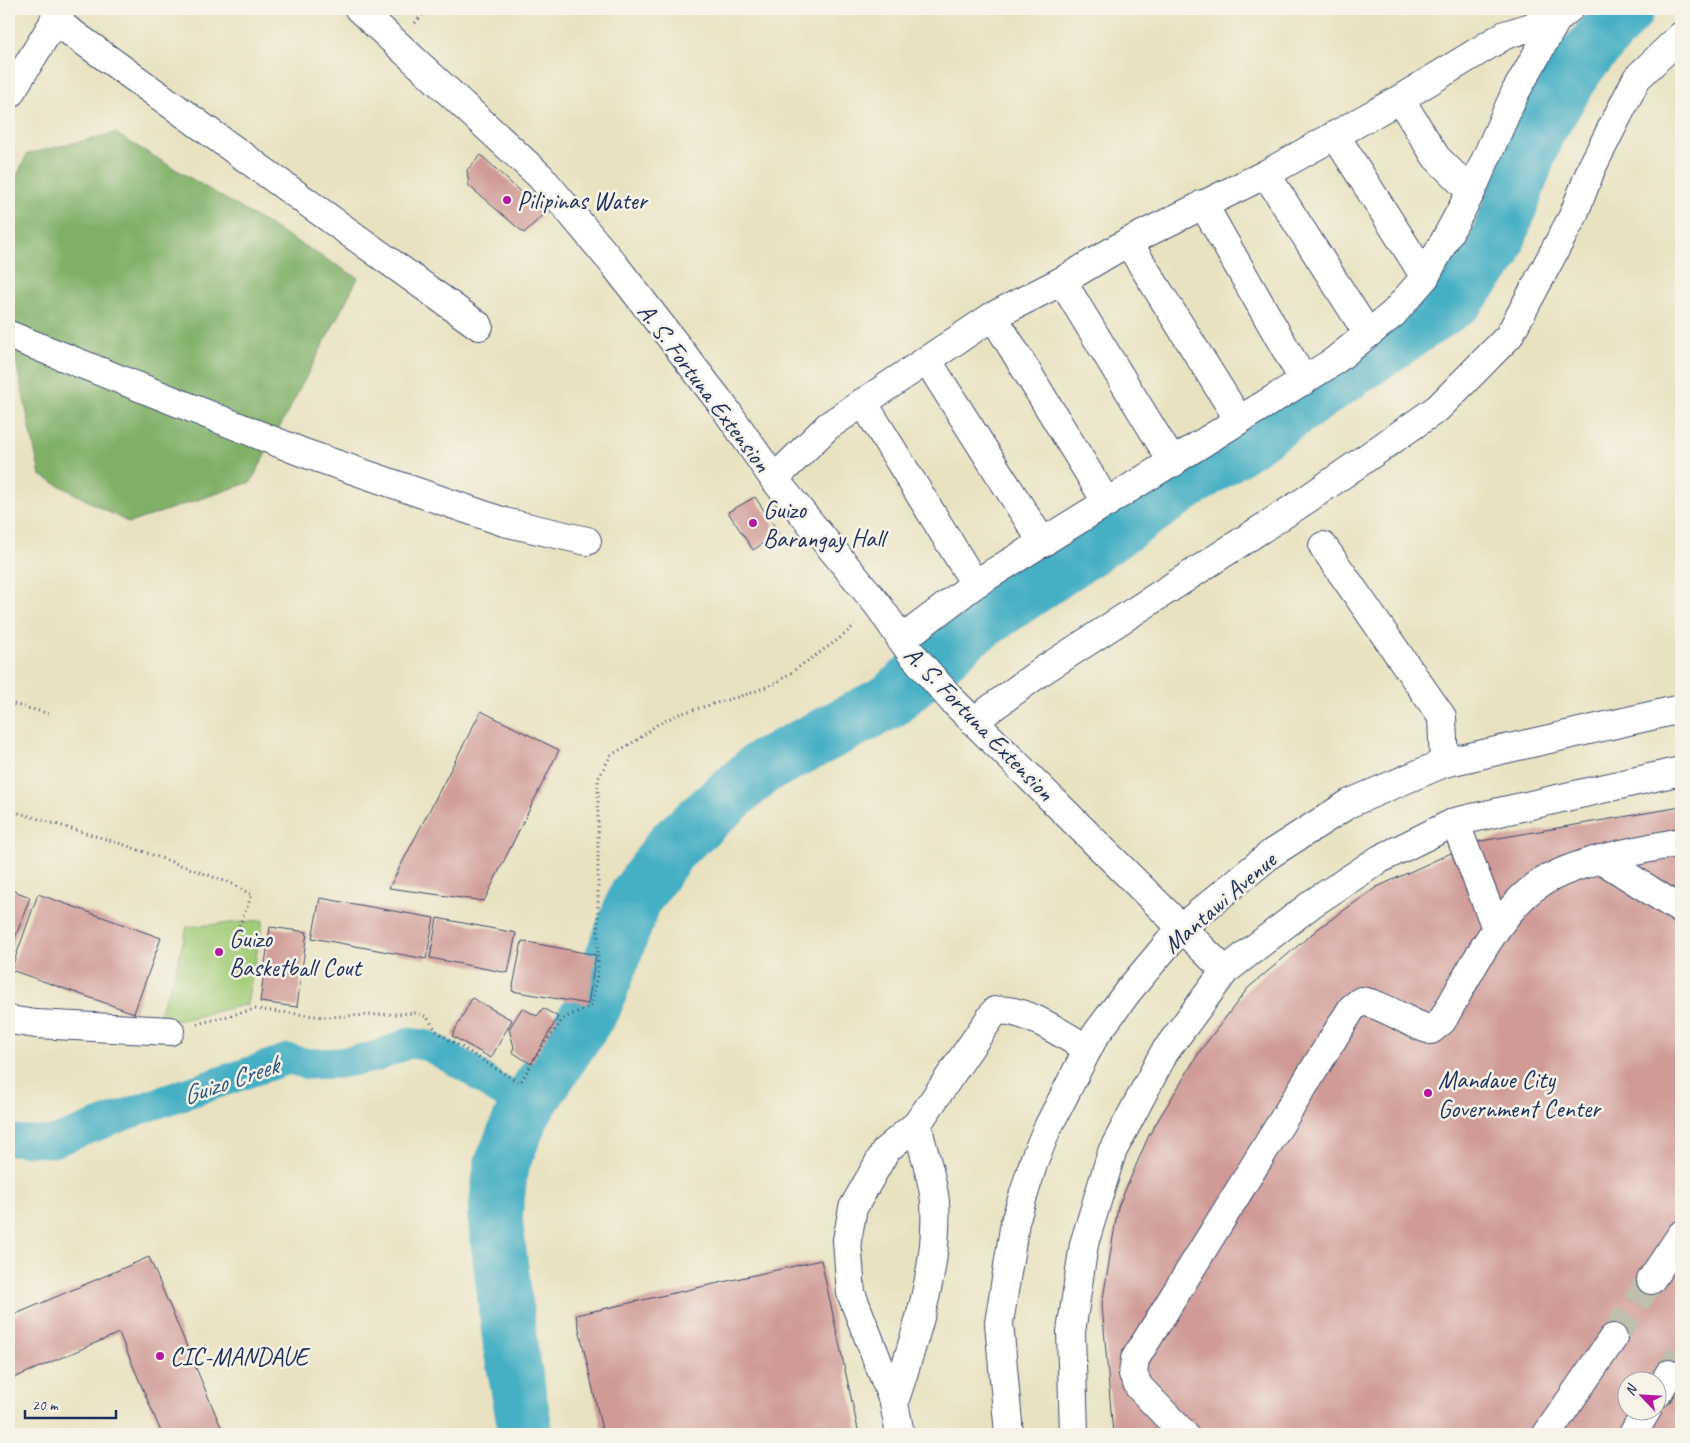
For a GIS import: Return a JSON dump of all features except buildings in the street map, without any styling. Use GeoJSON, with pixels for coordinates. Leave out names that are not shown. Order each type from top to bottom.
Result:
{"type":"FeatureCollection","features":[{"type":"Feature","properties":{"kind":"street","name":"A. S. Fortuna Extension"},"geometry":{"type":"LineString","coordinates":[[359,9],[540,176],[616,267],[718,399],[774,479],[878,605],[906,647],[952,700],[1225,971]]}},
{"type":"Feature","properties":{"kind":"street"},"geometry":{"type":"LineString","coordinates":[[9,95],[58,14],[479,326]]}},
{"type":"Feature","properties":{"kind":"street"},"geometry":{"type":"LineString","coordinates":[[774,479],[828,426],[994,316],[1062,281],[1128,242],[1266,174],[1400,99],[1505,35],[1563,14]]}},
{"type":"Feature","properties":{"kind":"street"},"geometry":{"type":"LineString","coordinates":[[906,647],[975,584],[1304,381],[1333,362],[1393,314],[1425,277],[1471,192],[1516,91],[1563,14]]}},
{"type":"Feature","properties":{"kind":"street"},"geometry":{"type":"LineString","coordinates":[[974,721],[1039,673],[1306,500],[1438,408],[1509,336],[1572,216],[1592,167],[1637,78],[1681,36]]}},
{"type":"Feature","properties":{"kind":"street"},"geometry":{"type":"LineString","coordinates":[[1400,99],[1436,157],[1471,192]]}},
{"type":"Feature","properties":{"kind":"street"},"geometry":{"type":"LineString","coordinates":[[1334,135],[1425,277]]}},
{"type":"Feature","properties":{"kind":"street"},"geometry":{"type":"LineString","coordinates":[[1266,174],[1368,334]]}},
{"type":"Feature","properties":{"kind":"street"},"geometry":{"type":"LineString","coordinates":[[1202,204],[1304,381]]}},
{"type":"Feature","properties":{"kind":"street"},"geometry":{"type":"LineString","coordinates":[[1128,242],[1239,420]]}},
{"type":"Feature","properties":{"kind":"street"},"geometry":{"type":"LineString","coordinates":[[1062,281],[1172,463]]}},
{"type":"Feature","properties":{"kind":"street"},"geometry":{"type":"LineString","coordinates":[[994,316],[1107,503]]}},
{"type":"Feature","properties":{"kind":"street"},"geometry":{"type":"LineString","coordinates":[[9,336],[304,453],[504,522],[586,541]]}},
{"type":"Feature","properties":{"kind":"street"},"geometry":{"type":"LineString","coordinates":[[927,360],[1043,543]]}},
{"type":"Feature","properties":{"kind":"street"},"geometry":{"type":"LineString","coordinates":[[863,402],[975,584]]}},
{"type":"Feature","properties":{"kind":"street"},"geometry":{"type":"LineString","coordinates":[[1323,546],[1442,717],[1444,763]]}},
{"type":"Feature","properties":{"kind":"street","name":"Mantawi Avenue"},"geometry":{"type":"LineString","coordinates":[[1009,1434],[999,1323],[1015,1222],[1044,1135],[1094,1036],[1129,990],[1182,927],[1272,853],[1350,803],[1444,763],[1681,709]]}},
{"type":"Feature","properties":{"kind":"street"},"geometry":{"type":"LineString","coordinates":[[1074,1434],[1071,1332],[1084,1244],[1112,1152],[1164,1053],[1225,971],[1313,903],[1380,860],[1455,822],[1681,771]]}},
{"type":"Feature","properties":{"kind":"street"},"geometry":{"type":"LineString","coordinates":[[1455,822],[1496,928]]}},
{"type":"Feature","properties":{"kind":"street"},"geometry":{"type":"LineString","coordinates":[[1184,1434],[1139,1386],[1133,1374],[1135,1359],[1352,1008],[1360,1001],[1372,1003],[1431,1030],[1442,1021],[1496,928],[1532,889],[1560,874],[1601,859],[1681,842]]}},
{"type":"Feature","properties":{"kind":"street"},"geometry":{"type":"LineString","coordinates":[[1601,859],[1681,910]]}},
{"type":"Feature","properties":{"kind":"street"},"geometry":{"type":"LineString","coordinates":[[900,1434],[894,1403],[851,1293],[847,1240],[853,1208],[886,1150],[917,1124],[994,1010],[1012,1011],[1050,1028],[1087,1049]]}},
{"type":"Feature","properties":{"kind":"street"},"geometry":{"type":"LineString","coordinates":[[9,1020],[36,1024],[170,1031]]}},
{"type":"Feature","properties":{"kind":"street"},"geometry":{"type":"LineString","coordinates":[[894,1403],[923,1306],[933,1258],[935,1201],[917,1124]]}},
{"type":"Feature","properties":{"kind":"street"},"geometry":{"type":"LineString","coordinates":[[1651,1280],[1681,1236]]}},
{"type":"Feature","properties":{"kind":"street"},"geometry":{"type":"LineString","coordinates":[[1547,1434],[1612,1338]]}},
{"type":"Feature","properties":{"kind":"street"},"geometry":{"type":"LineString","coordinates":[[1632,1434],[1641,1420]]}},
{"type":"Feature","properties":{"kind":"path"},"geometry":{"type":"LineString","coordinates":[[419,20],[427,9]]}},
{"type":"Feature","properties":{"kind":"path"},"geometry":{"type":"LineString","coordinates":[[170,1031],[255,1009],[323,1017],[417,1013],[427,1017],[437,1032],[518,1082],[522,1080],[543,1045],[564,1018],[592,1006],[598,970],[598,779],[611,755],[637,740],[658,724],[679,714],[751,693],[776,683],[839,639],[878,605]]}},
{"type":"Feature","properties":{"kind":"path"},"geometry":{"type":"LineString","coordinates":[[9,703],[50,714]]}},
{"type":"Feature","properties":{"kind":"path"},"geometry":{"type":"LineString","coordinates":[[9,810],[122,844],[233,884],[252,895],[237,931]]}},
{"type":"Feature","properties":{"kind":"green space"},"geometry":{"type":"Polygon","coordinates":[[[115,133],[358,278],[251,482],[129,523],[40,475],[9,329],[9,193],[27,154],[115,133]]]}},
{"type":"Feature","properties":{"kind":"green space","name":"Guizo Basketball Cout"},"geometry":{"type":"Polygon","coordinates":[[[263,920],[247,1004],[181,1020],[156,1021],[174,977],[187,927],[263,920]]]}},
{"type":"Feature","properties":{"kind":"waterway"},"geometry":{"type":"LineString","coordinates":[[526,1434],[511,1350],[495,1218],[501,1166],[524,1111],[595,1004],[635,898],[672,846],[761,768],[890,701],[967,632],[1458,298],[1493,253],[1537,132],[1579,64],[1627,9]]}},
{"type":"Feature","properties":{"kind":"waterway","name":"Guizo Creek"},"geometry":{"type":"LineString","coordinates":[[9,1140],[53,1142],[149,1106],[288,1059],[308,1064],[340,1063],[375,1057],[409,1043],[429,1046],[468,1068],[497,1089],[528,1104]]}},
{"type":"Feature","properties":{"kind":"tunnel"},"geometry":{"type":"LineString","coordinates":[[1613,1338],[1651,1280]]}},
{"type":"Feature","properties":{"kind":"tunnel"},"geometry":{"type":"LineString","coordinates":[[1669,1374],[1681,1354]]}},
{"type":"Feature","properties":{"kind":"place","name":"Pilipinas Water"},"geometry":{"type":"Point","coordinates":[507,200]}},
{"type":"Feature","properties":{"kind":"place","name":"Guizo Barangay Hall"},"geometry":{"type":"Point","coordinates":[753,523]}},
{"type":"Feature","properties":{"kind":"place","name":"Guizo Basketball Cout"},"geometry":{"type":"Point","coordinates":[219,952]}},
{"type":"Feature","properties":{"kind":"place","name":"Mandaue City Government Center"},"geometry":{"type":"Point","coordinates":[1428,1093]}},
{"type":"Feature","properties":{"kind":"place","name":"CIC-MANDAUE"},"geometry":{"type":"Point","coordinates":[160,1356]}}]}
